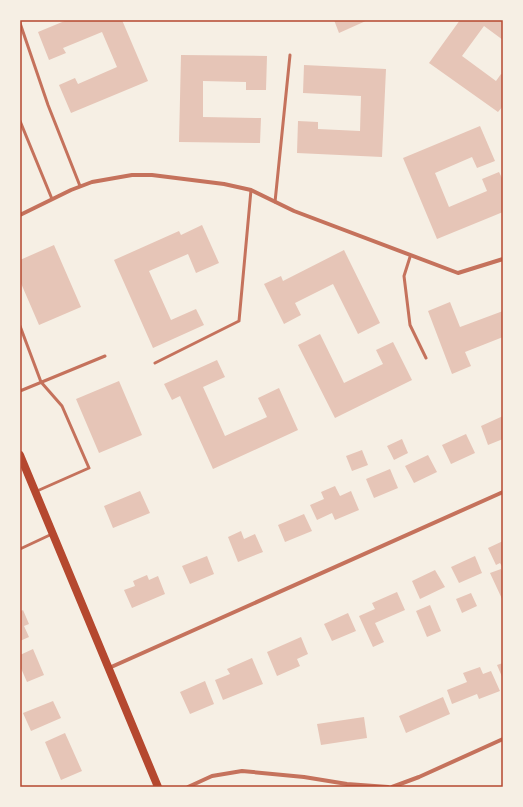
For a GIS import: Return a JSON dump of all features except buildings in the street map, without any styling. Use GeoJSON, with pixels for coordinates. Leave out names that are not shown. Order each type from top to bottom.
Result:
{"type":"FeatureCollection","features":[{"type":"Feature","properties":{"kind":"main road"},"geometry":{"type":"LineString","coordinates":[[20,455],[158,787]]}},
{"type":"Feature","properties":{"kind":"street"},"geometry":{"type":"LineString","coordinates":[[20,215],[80,186],[109,178],[132,175],[152,175],[224,184],[251,190],[275,202],[410,257],[458,273],[503,259]]}},
{"type":"Feature","properties":{"kind":"street"},"geometry":{"type":"LineString","coordinates":[[108,669],[503,492]]}},
{"type":"Feature","properties":{"kind":"street"},"geometry":{"type":"LineString","coordinates":[[392,787],[419,777],[503,739]]}},
{"type":"Feature","properties":{"kind":"street"},"geometry":{"type":"LineString","coordinates":[[188,787],[212,776],[242,771],[304,777],[347,784],[388,787]]}},
{"type":"Feature","properties":{"kind":"lane"},"geometry":{"type":"LineString","coordinates":[[20,23],[48,105],[80,186]]}},
{"type":"Feature","properties":{"kind":"lane"},"geometry":{"type":"LineString","coordinates":[[275,202],[290,56]]}},
{"type":"Feature","properties":{"kind":"lane"},"geometry":{"type":"LineString","coordinates":[[20,121],[52,199]]}},
{"type":"Feature","properties":{"kind":"lane"},"geometry":{"type":"LineString","coordinates":[[155,363],[239,322],[251,190]]}},
{"type":"Feature","properties":{"kind":"lane"},"geometry":{"type":"LineString","coordinates":[[410,257],[404,276],[410,325],[426,358]]}},
{"type":"Feature","properties":{"kind":"lane"},"geometry":{"type":"LineString","coordinates":[[20,326],[41,382],[62,406],[89,468],[35,492]]}},
{"type":"Feature","properties":{"kind":"lane"},"geometry":{"type":"LineString","coordinates":[[20,391],[105,356]]}},
{"type":"Feature","properties":{"kind":"lane"},"geometry":{"type":"LineString","coordinates":[[20,549],[52,534]]}}]}
